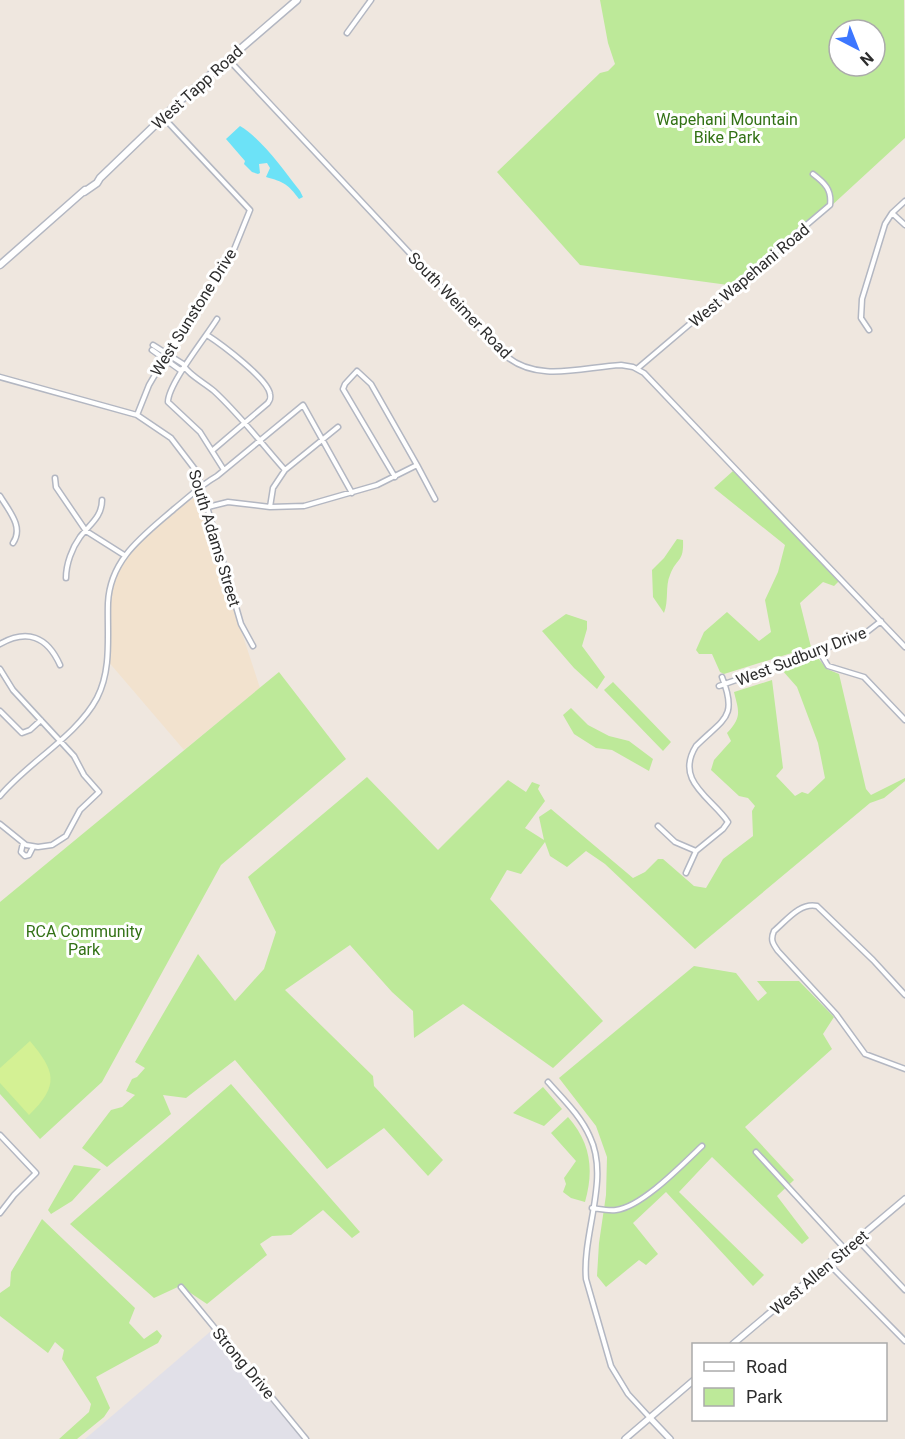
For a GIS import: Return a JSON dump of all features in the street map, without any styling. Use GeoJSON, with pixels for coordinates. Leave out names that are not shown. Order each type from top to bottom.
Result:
{"type":"FeatureCollection","features":[{"type":"Feature","properties":{"kind":"main road","name":"West Tapp Road"},"geometry":{"type":"LineString","coordinates":[[0,265],[96,184],[163,117],[297,0]]}},
{"type":"Feature","properties":{"kind":"street"},"geometry":{"type":"LineString","coordinates":[[347,33],[371,0]]}},
{"type":"Feature","properties":{"kind":"street","name":"South Weimer Road"},"geometry":{"type":"LineString","coordinates":[[227,59],[511,360],[538,371],[621,365],[638,368]]}},
{"type":"Feature","properties":{"kind":"street","name":"West Sunstone Drive"},"geometry":{"type":"LineString","coordinates":[[137,415],[149,385],[166,356],[233,252],[250,210],[163,117]]}},
{"type":"Feature","properties":{"kind":"street","name":"West Wapehani Road"},"geometry":{"type":"LineString","coordinates":[[638,368],[830,206],[831,197],[827,186],[813,174]]}},
{"type":"Feature","properties":{"kind":"street"},"geometry":{"type":"LineString","coordinates":[[869,330],[861,318],[860,306],[883,231],[892,213],[905,201]]}},
{"type":"Feature","properties":{"kind":"street"},"geometry":{"type":"LineString","coordinates":[[892,213],[905,225]]}},
{"type":"Feature","properties":{"kind":"street"},"geometry":{"type":"LineString","coordinates":[[217,319],[168,396],[168,402],[193,423],[213,450],[224,470]]}},
{"type":"Feature","properties":{"kind":"street"},"geometry":{"type":"LineString","coordinates":[[207,335],[251,370],[269,391],[270,399],[213,450]]}},
{"type":"Feature","properties":{"kind":"street"},"geometry":{"type":"LineString","coordinates":[[152,347],[183,364],[227,403],[285,470]]}},
{"type":"Feature","properties":{"kind":"street"},"geometry":{"type":"LineString","coordinates":[[638,368],[905,647]]}},
{"type":"Feature","properties":{"kind":"street"},"geometry":{"type":"LineString","coordinates":[[395,477],[344,389],[345,384],[357,371],[371,384],[435,499]]}},
{"type":"Feature","properties":{"kind":"street","name":"South Adams Street"},"geometry":{"type":"LineString","coordinates":[[0,377],[137,415],[171,438],[190,460],[201,485],[241,624],[253,646]]}},
{"type":"Feature","properties":{"kind":"street"},"geometry":{"type":"LineString","coordinates":[[0,796],[87,714],[95,702],[103,683],[107,663],[109,595],[113,578],[124,555],[201,485],[224,470],[303,405],[352,493]]}},
{"type":"Feature","properties":{"kind":"street"},"geometry":{"type":"LineString","coordinates":[[270,507],[273,489],[285,470],[338,427]]}},
{"type":"Feature","properties":{"kind":"street"},"geometry":{"type":"LineString","coordinates":[[208,507],[228,502],[270,507],[304,506],[377,485],[417,465]]}},
{"type":"Feature","properties":{"kind":"street"},"geometry":{"type":"LineString","coordinates":[[55,478],[56,487],[86,531],[124,555]]}},
{"type":"Feature","properties":{"kind":"street"},"geometry":{"type":"LineString","coordinates":[[0,496],[18,528],[18,536],[14,543]]}},
{"type":"Feature","properties":{"kind":"street"},"geometry":{"type":"LineString","coordinates":[[66,578],[66,568],[75,545],[100,514],[102,500]]}},
{"type":"Feature","properties":{"kind":"street","name":"West Sudbury Drive"},"geometry":{"type":"LineString","coordinates":[[719,686],[863,635],[881,621]]}},
{"type":"Feature","properties":{"kind":"street"},"geometry":{"type":"LineString","coordinates":[[0,644],[14,637],[30,635],[50,649],[60,665]]}},
{"type":"Feature","properties":{"kind":"street"},"geometry":{"type":"LineString","coordinates":[[819,651],[828,666],[859,675],[868,681],[905,720]]}},
{"type":"Feature","properties":{"kind":"street"},"geometry":{"type":"LineString","coordinates":[[0,669],[13,690],[76,758],[84,775],[99,792],[82,808],[71,831],[63,839],[48,846],[33,847],[23,843],[0,824]]}},
{"type":"Feature","properties":{"kind":"street"},"geometry":{"type":"LineString","coordinates":[[686,873],[696,851],[723,829],[728,822],[723,813],[698,790],[689,765],[696,746],[729,713],[730,701],[722,677]]}},
{"type":"Feature","properties":{"kind":"street"},"geometry":{"type":"LineString","coordinates":[[0,711],[22,733],[30,730],[41,720]]}},
{"type":"Feature","properties":{"kind":"street"},"geometry":{"type":"LineString","coordinates":[[658,826],[675,842],[696,851]]}},
{"type":"Feature","properties":{"kind":"street"},"geometry":{"type":"LineString","coordinates":[[23,843],[21,850],[25,856],[31,854],[33,847]]}},
{"type":"Feature","properties":{"kind":"street"},"geometry":{"type":"LineString","coordinates":[[905,995],[822,910],[813,905],[801,908],[774,931],[772,940],[774,946],[836,1014],[865,1054],[905,1069]]}},
{"type":"Feature","properties":{"kind":"street"},"geometry":{"type":"LineString","coordinates":[[548,1082],[582,1123],[591,1139],[596,1158],[597,1181],[585,1271],[603,1344],[622,1386],[670,1439]]}},
{"type":"Feature","properties":{"kind":"street"},"geometry":{"type":"LineString","coordinates":[[0,1135],[36,1173],[1,1210]]}},
{"type":"Feature","properties":{"kind":"street"},"geometry":{"type":"LineString","coordinates":[[592,1208],[615,1210],[631,1205],[667,1180],[702,1146]]}},
{"type":"Feature","properties":{"kind":"street"},"geometry":{"type":"LineString","coordinates":[[756,1152],[845,1249]]}},
{"type":"Feature","properties":{"kind":"street","name":"West Allen Street"},"geometry":{"type":"LineString","coordinates":[[734,1343],[905,1199]]}},
{"type":"Feature","properties":{"kind":"street"},"geometry":{"type":"LineString","coordinates":[[857,1239],[905,1290]]}},
{"type":"Feature","properties":{"kind":"street"},"geometry":{"type":"LineString","coordinates":[[828,1263],[905,1341]]}},
{"type":"Feature","properties":{"kind":"street","name":"Strong Drive"},"geometry":{"type":"LineString","coordinates":[[181,1287],[306,1439]]}},
{"type":"Feature","properties":{"kind":"street"},"geometry":{"type":"LineString","coordinates":[[625,1439],[651,1419],[692,1381]]}},
{"type":"Feature","properties":{"kind":"shaded area"},"geometry":{"type":"Polygon","coordinates":[[[203,484],[221,569],[260,688],[184,750],[107,660],[109,586],[125,555],[203,484]]]}},
{"type":"Feature","properties":{"kind":"shaded area"},"geometry":{"type":"Polygon","coordinates":[[[211,1331],[302,1439],[85,1439],[211,1331]]]}},
{"type":"Feature","properties":{"kind":"green space","name":"Wapehani Mountain Bike Park"},"geometry":{"type":"Polygon","coordinates":[[[600,0],[904,0],[905,138],[743,287],[580,265],[497,172],[600,73],[608,71],[615,64],[608,43],[600,0]]]}},
{"type":"Feature","properties":{"kind":"green space"},"geometry":{"type":"Polygon","coordinates":[[[733,471],[839,581],[834,586],[823,582],[800,603],[811,647],[724,674],[720,672],[712,654],[699,654],[696,650],[704,632],[727,612],[759,641],[771,632],[765,600],[778,572],[785,545],[714,488],[733,471]]]}},
{"type":"Feature","properties":{"kind":"green space"},"geometry":{"type":"Polygon","coordinates":[[[677,539],[683,540],[682,553],[669,579],[664,613],[653,597],[652,570],[664,558],[677,539]]]}},
{"type":"Feature","properties":{"kind":"green space"},"geometry":{"type":"Polygon","coordinates":[[[566,614],[587,621],[582,646],[605,677],[597,689],[574,668],[542,631],[566,614]]]}},
{"type":"Feature","properties":{"kind":"green space"},"geometry":{"type":"Polygon","coordinates":[[[818,658],[827,669],[839,674],[866,789],[871,795],[905,778],[905,781],[884,798],[870,803],[695,949],[605,864],[586,851],[567,867],[550,856],[545,842],[521,874],[507,870],[490,899],[603,1021],[553,1068],[463,1004],[414,1038],[413,1011],[392,992],[350,945],[285,990],[373,1076],[374,1086],[443,1160],[428,1176],[384,1128],[327,1169],[235,1060],[186,1098],[163,1095],[171,1114],[107,1167],[82,1148],[111,1110],[122,1107],[135,1095],[126,1091],[132,1079],[145,1068],[135,1062],[198,954],[235,1001],[264,969],[276,932],[248,877],[367,777],[438,850],[508,780],[526,792],[532,782],[540,785],[538,789],[545,801],[525,828],[544,840],[539,817],[551,809],[633,878],[645,872],[658,859],[663,859],[694,886],[706,888],[723,859],[753,836],[752,811],[755,806],[748,798],[739,796],[711,770],[714,760],[731,741],[727,733],[735,723],[738,714],[734,692],[772,680],[783,768],[776,776],[795,796],[802,792],[808,794],[825,778],[818,743],[797,687],[782,670],[818,658]]]}},
{"type":"Feature","properties":{"kind":"green space","name":"RCA Community Park"},"geometry":{"type":"Polygon","coordinates":[[[279,672],[346,759],[221,865],[102,1082],[40,1139],[0,1094],[0,902],[279,672]]]}},
{"type":"Feature","properties":{"kind":"green space"},"geometry":{"type":"Polygon","coordinates":[[[613,682],[671,742],[663,751],[604,690],[613,682]]]}},
{"type":"Feature","properties":{"kind":"green space"},"geometry":{"type":"Polygon","coordinates":[[[571,708],[588,725],[609,736],[629,741],[653,759],[649,771],[612,750],[596,748],[574,734],[563,715],[571,708]]]}},
{"type":"Feature","properties":{"kind":"green space"},"geometry":{"type":"Polygon","coordinates":[[[694,966],[736,973],[758,1001],[767,993],[757,981],[799,981],[834,1017],[823,1034],[832,1049],[745,1127],[794,1180],[777,1196],[809,1238],[802,1244],[712,1157],[679,1192],[764,1275],[753,1286],[666,1192],[633,1223],[658,1254],[646,1265],[639,1260],[606,1287],[597,1276],[606,1195],[607,1157],[596,1126],[559,1078],[694,966]]]}},
{"type":"Feature","properties":{"kind":"green space"},"geometry":{"type":"Polygon","coordinates":[[[30,1041],[49,1070],[50,1086],[46,1095],[29,1115],[0,1083],[0,1068],[30,1041]]]}},
{"type":"Feature","properties":{"kind":"green space"},"geometry":{"type":"Polygon","coordinates":[[[231,1084],[360,1232],[352,1238],[323,1210],[291,1235],[272,1236],[260,1244],[267,1255],[207,1304],[180,1286],[154,1298],[70,1224],[231,1084]]]}},
{"type":"Feature","properties":{"kind":"green space"},"geometry":{"type":"Polygon","coordinates":[[[543,1087],[562,1109],[544,1126],[513,1113],[543,1087]]]}},
{"type":"Feature","properties":{"kind":"green space"},"geometry":{"type":"Polygon","coordinates":[[[568,1117],[582,1137],[588,1157],[590,1168],[585,1202],[571,1198],[563,1192],[566,1184],[564,1178],[576,1161],[551,1133],[568,1117]]]}},
{"type":"Feature","properties":{"kind":"green space"},"geometry":{"type":"Polygon","coordinates":[[[74,1165],[101,1169],[72,1201],[51,1214],[48,1210],[74,1165]]]}},
{"type":"Feature","properties":{"kind":"green space"},"geometry":{"type":"Polygon","coordinates":[[[42,1219],[135,1308],[129,1323],[144,1339],[157,1330],[162,1336],[158,1343],[96,1377],[110,1408],[104,1417],[77,1439],[59,1439],[89,1412],[91,1404],[62,1359],[64,1350],[55,1342],[48,1353],[0,1316],[0,1293],[10,1286],[11,1272],[42,1219]]]}},
{"type":"Feature","properties":{"kind":"water"},"geometry":{"type":"Polygon","coordinates":[[[240,126],[280,165],[303,197],[299,199],[285,184],[266,177],[270,168],[267,163],[259,164],[260,173],[258,174],[252,172],[244,164],[245,161],[226,139],[240,126]]]}}]}
